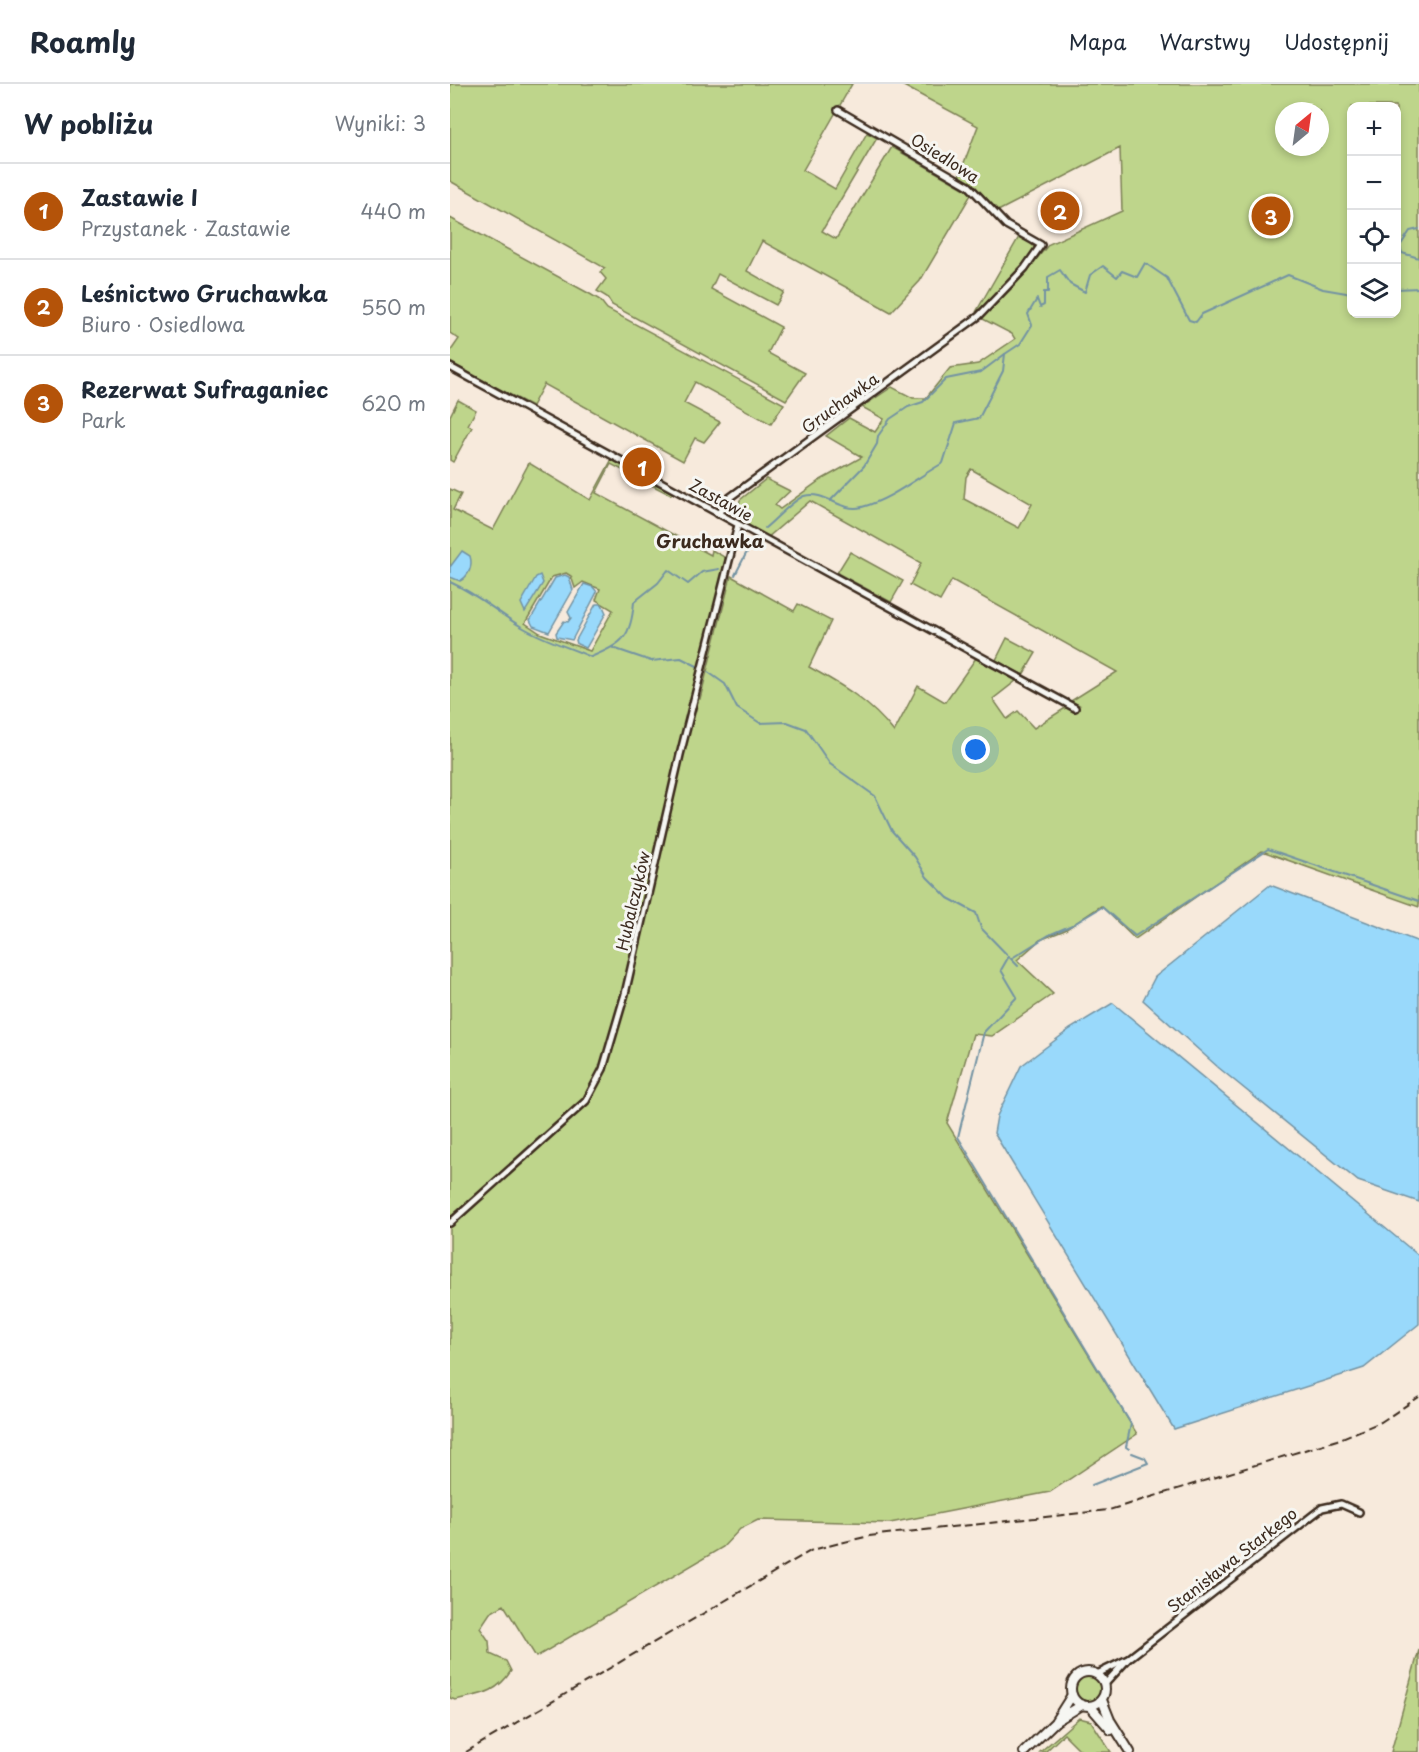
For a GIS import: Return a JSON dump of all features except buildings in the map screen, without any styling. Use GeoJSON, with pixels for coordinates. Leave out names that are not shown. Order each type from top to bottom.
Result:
{"type":"FeatureCollection","features":[{"type":"Feature","properties":{"kind":"street","name":"Osiedlowa"},"geometry":{"type":"LineString","coordinates":[[838,110],[969,186],[1006,225],[1041,245],[1025,268],[979,316]]}},
{"type":"Feature","properties":{"kind":"street","name":"Gruchawka"},"geometry":{"type":"LineString","coordinates":[[718,514],[729,498],[876,394],[979,316]]}},
{"type":"Feature","properties":{"kind":"street","name":"Zastawie"},"geometry":{"type":"LineString","coordinates":[[450,367],[1075,708]]}},
{"type":"Feature","properties":{"kind":"street","name":"Hubalczyków"},"geometry":{"type":"LineString","coordinates":[[450,1223],[586,1101],[603,1069],[626,994],[680,755],[738,525]]}},
{"type":"Feature","properties":{"kind":"street","name":"Stanisława Starkego"},"geometry":{"type":"LineString","coordinates":[[1128,1659],[1322,1508],[1341,1504],[1359,1512]]}},
{"type":"Feature","properties":{"kind":"street"},"geometry":{"type":"LineString","coordinates":[[1024,1752],[1055,1722],[1072,1695],[1072,1682],[1078,1675],[1087,1672],[1097,1674],[1128,1659]]}},
{"type":"Feature","properties":{"kind":"street"},"geometry":{"type":"LineString","coordinates":[[1128,1659],[1105,1684],[1102,1700],[1110,1720],[1130,1752]]}},
{"type":"Feature","properties":{"kind":"street"},"geometry":{"type":"LineString","coordinates":[[1097,1674],[1105,1684]]}},
{"type":"Feature","properties":{"kind":"street"},"geometry":{"type":"LineString","coordinates":[[1072,1695],[1096,1710],[1124,1752]]}},
{"type":"Feature","properties":{"kind":"street"},"geometry":{"type":"LineString","coordinates":[[1055,1722],[1086,1705],[1102,1700]]}},
{"type":"Feature","properties":{"kind":"green space"},"geometry":{"type":"Polygon","coordinates":[[[450,84],[852,84],[803,170],[835,189],[867,133],[877,138],[822,231],[836,239],[892,147],[972,193],[920,281],[891,312],[762,241],[747,271],[784,292],[776,305],[718,274],[711,289],[781,327],[768,353],[805,373],[786,400],[612,305],[607,297],[597,291],[606,279],[600,272],[605,268],[450,181],[450,84]]]}},
{"type":"Feature","properties":{"kind":"green space"},"geometry":{"type":"Polygon","coordinates":[[[900,84],[1419,84],[1419,907],[1262,851],[1135,939],[1101,906],[1065,930],[1040,940],[1017,960],[1053,994],[992,1036],[973,1034],[947,1123],[1137,1434],[1050,1492],[890,1523],[758,1520],[740,1529],[723,1547],[536,1657],[504,1605],[490,1613],[480,1628],[489,1641],[490,1654],[506,1661],[511,1671],[494,1689],[455,1700],[450,1698],[450,489],[461,494],[453,510],[493,530],[529,463],[590,500],[612,459],[674,492],[671,495],[611,464],[596,493],[711,555],[712,550],[726,558],[692,695],[700,699],[731,576],[794,611],[798,604],[831,621],[809,667],[855,695],[876,712],[894,732],[918,686],[945,702],[976,658],[1017,680],[993,699],[1007,719],[1018,711],[1034,728],[1067,707],[1079,705],[1071,701],[1117,672],[952,580],[940,601],[910,585],[921,563],[810,501],[767,538],[746,523],[740,513],[740,500],[766,479],[790,491],[775,505],[780,509],[819,481],[862,457],[826,436],[849,418],[875,432],[884,419],[862,407],[892,387],[913,398],[926,398],[950,368],[978,364],[1015,339],[1012,334],[981,318],[1015,285],[1049,244],[1122,211],[1120,148],[998,211],[976,188],[959,176],[978,126],[900,84]],[[971,469],[966,477],[964,499],[1019,528],[1032,504],[971,469]],[[566,573],[552,577],[525,623],[540,633],[590,651],[613,610],[596,600],[600,589],[583,582],[575,588],[571,576],[566,573]]]}},
{"type":"Feature","properties":{"kind":"green space"},"geometry":{"type":"Polygon","coordinates":[[[450,218],[590,294],[600,300],[607,309],[784,404],[771,424],[695,382],[684,403],[720,422],[704,442],[695,438],[683,461],[544,384],[532,406],[450,363],[450,352],[459,339],[450,333],[450,218]]]}},
{"type":"Feature","properties":{"kind":"green space"},"geometry":{"type":"Polygon","coordinates":[[[1019,237],[1031,243],[1036,250],[992,301],[976,312],[1019,237]]]}},
{"type":"Feature","properties":{"kind":"green space"},"geometry":{"type":"Polygon","coordinates":[[[458,400],[476,410],[468,425],[472,427],[453,462],[450,460],[450,416],[458,400]]]}},
{"type":"Feature","properties":{"kind":"green space"},"geometry":{"type":"Polygon","coordinates":[[[850,552],[903,581],[891,602],[837,573],[850,552]]]}},
{"type":"Feature","properties":{"kind":"green space"},"geometry":{"type":"Polygon","coordinates":[[[1007,638],[1036,653],[1023,675],[996,660],[1007,638]]]}},
{"type":"Feature","properties":{"kind":"green space"},"geometry":{"type":"Polygon","coordinates":[[[1419,1650],[1419,1752],[1391,1752],[1419,1650]]]}},
{"type":"Feature","properties":{"kind":"green space"},"geometry":{"type":"Polygon","coordinates":[[[1089,1675],[1099,1679],[1103,1689],[1099,1699],[1089,1703],[1079,1699],[1075,1689],[1079,1679],[1089,1675]]]}},
{"type":"Feature","properties":{"kind":"green space"},"geometry":{"type":"Polygon","coordinates":[[[1079,1718],[1091,1721],[1111,1752],[1082,1752],[1064,1734],[1045,1752],[1040,1752],[1079,1718]]]}},
{"type":"Feature","properties":{"kind":"water"},"geometry":{"type":"Polygon","coordinates":[[[462,551],[470,556],[471,567],[468,574],[460,581],[450,577],[450,567],[462,551]]]}},
{"type":"Feature","properties":{"kind":"water"},"geometry":{"type":"Polygon","coordinates":[[[540,575],[543,583],[525,612],[521,603],[536,577],[540,575]]]}},
{"type":"Feature","properties":{"kind":"water"},"geometry":{"type":"Polygon","coordinates":[[[565,575],[569,577],[573,590],[549,632],[533,626],[530,620],[555,578],[565,575]]]}},
{"type":"Feature","properties":{"kind":"water"},"geometry":{"type":"Polygon","coordinates":[[[584,584],[593,587],[597,592],[572,640],[557,637],[556,633],[564,621],[568,622],[571,618],[568,612],[584,584]]]}},
{"type":"Feature","properties":{"kind":"water"},"geometry":{"type":"Polygon","coordinates":[[[596,604],[602,604],[606,613],[586,648],[577,644],[576,640],[596,604]]]}},
{"type":"Feature","properties":{"kind":"water"},"geometry":{"type":"Polygon","coordinates":[[[1270,885],[1419,942],[1419,1202],[1358,1181],[1219,1068],[1143,1000],[1155,977],[1270,885]]]}},
{"type":"Feature","properties":{"kind":"water"},"geometry":{"type":"Polygon","coordinates":[[[1113,1003],[1419,1256],[1419,1324],[1364,1368],[1174,1429],[994,1133],[997,1116],[1021,1066],[1070,1029],[1113,1003]]]}},
{"type":"Feature","properties":{"kind":"waterway"},"geometry":{"type":"LineString","coordinates":[[1419,229],[1410,231],[1400,246],[1402,253],[1419,258]]}},
{"type":"Feature","properties":{"kind":"waterway"},"geometry":{"type":"LineString","coordinates":[[765,528],[804,496],[819,496],[847,507],[862,507],[894,494],[943,463],[956,423],[979,418],[1003,371],[1005,354],[1020,344],[1032,325],[1028,314],[1037,299],[1040,307],[1044,305],[1044,292],[1048,292],[1048,277],[1060,270],[1070,284],[1085,292],[1090,275],[1103,266],[1117,277],[1122,271],[1137,277],[1145,263],[1167,278],[1189,320],[1196,322],[1202,314],[1288,275],[1323,289],[1347,293]]}},
{"type":"Feature","properties":{"kind":"waterway"},"geometry":{"type":"LineString","coordinates":[[1401,289],[1419,288]]}},
{"type":"Feature","properties":{"kind":"waterway"},"geometry":{"type":"LineString","coordinates":[[830,501],[864,466],[877,444],[878,436],[890,419],[908,407],[923,402],[946,379],[981,372],[1005,354]]}},
{"type":"Feature","properties":{"kind":"waterway"},"geometry":{"type":"LineString","coordinates":[[735,575],[749,548]]}},
{"type":"Feature","properties":{"kind":"waterway"},"geometry":{"type":"LineString","coordinates":[[450,582],[470,592],[530,632],[591,657],[618,643],[624,637],[631,623],[634,602],[658,583],[668,570],[688,584],[702,572],[719,569]]}},
{"type":"Feature","properties":{"kind":"waterway"},"geometry":{"type":"LineString","coordinates":[[613,648],[651,661],[681,658],[699,667]]}},
{"type":"Feature","properties":{"kind":"waterway"},"geometry":{"type":"LineString","coordinates":[[708,672],[725,684],[737,708],[760,723],[787,722],[806,729],[830,764],[875,796],[892,831],[915,857],[927,877],[948,898],[976,913],[981,928],[1018,966]]}},
{"type":"Feature","properties":{"kind":"waterway"},"geometry":{"type":"LineString","coordinates":[[1074,924],[1102,907],[1135,936],[1268,849],[1419,901]]}},
{"type":"Feature","properties":{"kind":"waterway"},"geometry":{"type":"LineString","coordinates":[[1012,958],[1049,935],[1072,925]]}},
{"type":"Feature","properties":{"kind":"waterway"},"geometry":{"type":"LineString","coordinates":[[1009,956],[1001,970],[1017,997],[984,1032],[958,1137],[1131,1424],[1126,1447],[1129,1449]]}},
{"type":"Feature","properties":{"kind":"waterway"},"geometry":{"type":"LineString","coordinates":[[1092,1485],[1148,1463],[1145,1458],[1132,1453]]}},
{"type":"Feature","properties":{"kind":"railway"},"geometry":{"type":"LineString","coordinates":[[466,1752],[812,1550],[869,1536],[1109,1510],[1337,1440],[1381,1422],[1419,1397]]}},
{"type":"Feature","properties":{"kind":"place","name":"Leśnictwo Gruchawka"},"geometry":{"type":"Point","coordinates":[1060,211]}},
{"type":"Feature","properties":{"kind":"place","name":"Rezerwat Sufraganiec"},"geometry":{"type":"Point","coordinates":[1271,216]}},
{"type":"Feature","properties":{"kind":"place","name":"Zastawie I"},"geometry":{"type":"Point","coordinates":[642,467]}},
{"type":"Feature","properties":{"kind":"district","name":"Gruchawka"},"geometry":{"type":"Point","coordinates":[710,542]}}]}
